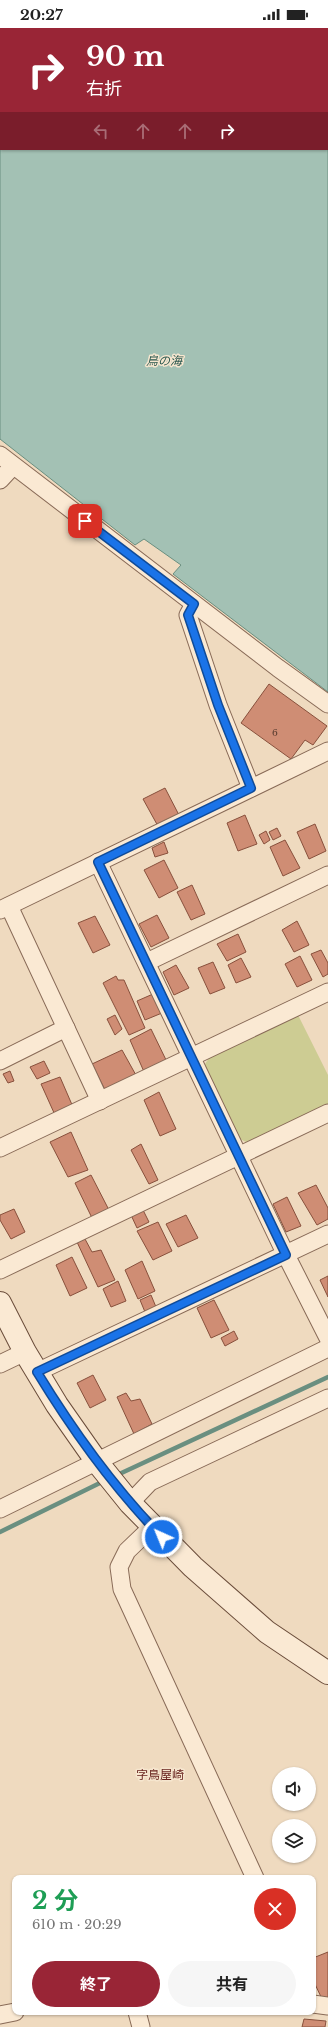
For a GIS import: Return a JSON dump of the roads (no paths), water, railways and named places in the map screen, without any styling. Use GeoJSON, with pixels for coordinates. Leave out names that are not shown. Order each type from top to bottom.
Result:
{"type":"FeatureCollection","features":[{"type":"Feature","properties":{"kind":"street"},"geometry":{"type":"LineString","coordinates":[[0,455],[194,604],[328,704]]}},
{"type":"Feature","properties":{"kind":"street"},"geometry":{"type":"LineString","coordinates":[[0,480],[13,466]]}},
{"type":"Feature","properties":{"kind":"street"},"geometry":{"type":"LineString","coordinates":[[194,604],[188,615],[198,646],[251,788]]}},
{"type":"Feature","properties":{"kind":"street"},"geometry":{"type":"LineString","coordinates":[[100,1101],[66,1028],[5,908],[328,751]]}},
{"type":"Feature","properties":{"kind":"street"},"geometry":{"type":"LineString","coordinates":[[98,862],[240,1156],[286,1255],[328,1338]]}},
{"type":"Feature","properties":{"kind":"street"},"geometry":{"type":"LineString","coordinates":[[147,962],[328,875]]}},
{"type":"Feature","properties":{"kind":"street"},"geometry":{"type":"LineString","coordinates":[[0,1148],[328,992]]}},
{"type":"Feature","properties":{"kind":"street"},"geometry":{"type":"LineString","coordinates":[[0,1061],[66,1028]]}},
{"type":"Feature","properties":{"kind":"street"},"geometry":{"type":"LineString","coordinates":[[0,1270],[328,1113]]}},
{"type":"Feature","properties":{"kind":"street"},"geometry":{"type":"LineString","coordinates":[[37,1372],[328,1234]]}},
{"type":"Feature","properties":{"kind":"street"},"geometry":{"type":"LineString","coordinates":[[0,1303],[25,1352],[57,1405],[126,1498],[152,1527],[193,1568],[267,1632],[328,1673]]}},
{"type":"Feature","properties":{"kind":"street"},"geometry":{"type":"LineString","coordinates":[[0,1509],[101,1466],[328,1348]]}},
{"type":"Feature","properties":{"kind":"street"},"geometry":{"type":"LineString","coordinates":[[0,1364],[25,1352]]}},
{"type":"Feature","properties":{"kind":"street"},"geometry":{"type":"LineString","coordinates":[[126,1498],[150,1482],[328,1398]]}},
{"type":"Feature","properties":{"kind":"street"},"geometry":{"type":"LineString","coordinates":[[152,1527],[127,1551],[119,1567],[122,1589],[253,1875]]}},
{"type":"Feature","properties":{"kind":"street"},"geometry":{"type":"LineString","coordinates":[[0,2016],[12,2013]]}},
{"type":"Feature","properties":{"kind":"street"},"geometry":{"type":"LineString","coordinates":[[139,2015],[142,2027]]}},
{"type":"Feature","properties":{"kind":"water","name":"鳥の海"},"geometry":{"type":"Polygon","coordinates":[[[0,150],[328,150],[328,692],[173,574],[181,565],[144,539],[135,545],[0,439],[0,150]]]}},
{"type":"Feature","properties":{"kind":"waterway"},"geometry":{"type":"LineString","coordinates":[[115,1476],[328,1377]]}},
{"type":"Feature","properties":{"kind":"waterway"},"geometry":{"type":"LineString","coordinates":[[0,1532],[104,1481]]}},
{"type":"Feature","properties":{"kind":"district","name":"字鳥屋崎"},"geometry":{"type":"Point","coordinates":[160,1774]}}]}
